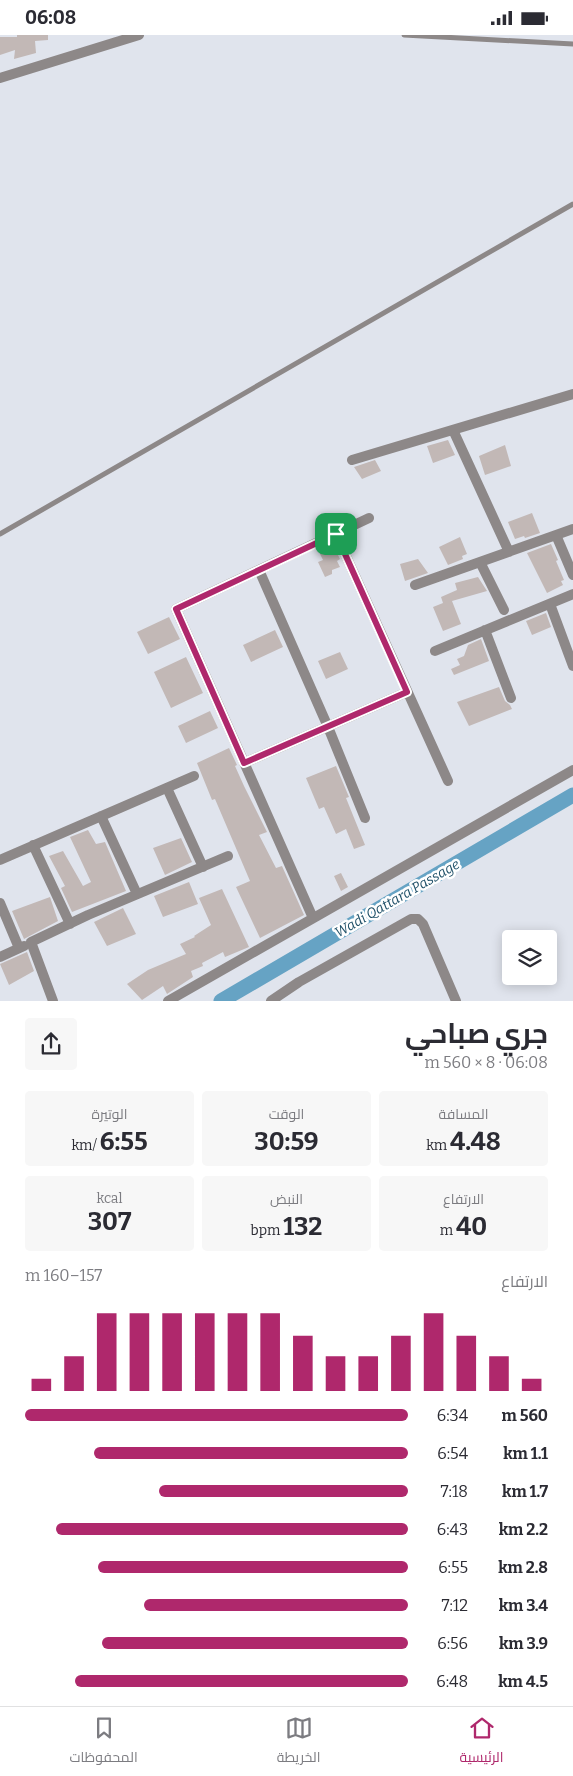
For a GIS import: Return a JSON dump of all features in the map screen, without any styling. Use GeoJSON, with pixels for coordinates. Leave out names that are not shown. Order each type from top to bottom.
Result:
{"type":"FeatureCollection","features":[{"type":"Feature","properties":{"kind":"street"},"geometry":{"type":"LineString","coordinates":[[0,78],[107,40],[139,35]]}},
{"type":"Feature","properties":{"kind":"street"},"geometry":{"type":"LineString","coordinates":[[352,460],[573,394]]}},
{"type":"Feature","properties":{"kind":"street"},"geometry":{"type":"LineString","coordinates":[[453,430],[509,552]]}},
{"type":"Feature","properties":{"kind":"street"},"geometry":{"type":"LineString","coordinates":[[313,918],[176,609],[369,518]]}},
{"type":"Feature","properties":{"kind":"street"},"geometry":{"type":"LineString","coordinates":[[415,585],[573,529]]}},
{"type":"Feature","properties":{"kind":"street"},"geometry":{"type":"LineString","coordinates":[[336,534],[448,781]]}},
{"type":"Feature","properties":{"kind":"street"},"geometry":{"type":"LineString","coordinates":[[556,535],[573,575]]}},
{"type":"Feature","properties":{"kind":"street"},"geometry":{"type":"LineString","coordinates":[[480,562],[504,609]]}},
{"type":"Feature","properties":{"kind":"street"},"geometry":{"type":"LineString","coordinates":[[259,570],[328,727],[365,819]]}},
{"type":"Feature","properties":{"kind":"street"},"geometry":{"type":"LineString","coordinates":[[435,651],[573,594]]}},
{"type":"Feature","properties":{"kind":"street"},"geometry":{"type":"LineString","coordinates":[[550,604],[573,666]]}},
{"type":"Feature","properties":{"kind":"street"},"geometry":{"type":"LineString","coordinates":[[485,630],[511,698]]}},
{"type":"Feature","properties":{"kind":"street"},"geometry":{"type":"LineString","coordinates":[[244,763],[407,692]]}},
{"type":"Feature","properties":{"kind":"street"},"geometry":{"type":"LineString","coordinates":[[168,1001],[573,770]]}},
{"type":"Feature","properties":{"kind":"street"},"geometry":{"type":"LineString","coordinates":[[0,860],[194,776]]}},
{"type":"Feature","properties":{"kind":"street"},"geometry":{"type":"LineString","coordinates":[[167,788],[203,867]]}},
{"type":"Feature","properties":{"kind":"street"},"geometry":{"type":"LineString","coordinates":[[101,816],[137,894]]}},
{"type":"Feature","properties":{"kind":"street"},"geometry":{"type":"LineString","coordinates":[[33,845],[70,924]]}},
{"type":"Feature","properties":{"kind":"street"},"geometry":{"type":"LineString","coordinates":[[0,957],[137,894],[228,856]]}},
{"type":"Feature","properties":{"kind":"street"},"geometry":{"type":"LineString","coordinates":[[0,903],[19,948]]}},
{"type":"Feature","properties":{"kind":"street"},"geometry":{"type":"LineString","coordinates":[[271,1001],[299,982],[411,919],[418,919],[423,924],[456,1001]]}},
{"type":"Feature","properties":{"kind":"street"},"geometry":{"type":"LineString","coordinates":[[31,943],[53,1001]]}},
{"type":"Feature","properties":{"kind":"lane"},"geometry":{"type":"LineString","coordinates":[[404,35],[573,44]]}},
{"type":"Feature","properties":{"kind":"lane"},"geometry":{"type":"LineString","coordinates":[[0,535],[573,203]]}},
{"type":"Feature","properties":{"kind":"building"},"geometry":{"type":"Polygon","coordinates":[[[17,35],[48,35],[48,40],[35,41],[36,53],[14,59],[15,50],[0,55],[0,37],[17,37],[17,35]]]}},
{"type":"Feature","properties":{"kind":"building"},"geometry":{"type":"Polygon","coordinates":[[[448,440],[455,455],[433,463],[427,446],[448,440]]]}},
{"type":"Feature","properties":{"kind":"building"},"geometry":{"type":"Polygon","coordinates":[[[505,445],[511,466],[485,475],[479,456],[505,445]]]}},
{"type":"Feature","properties":{"kind":"building"},"geometry":{"type":"Polygon","coordinates":[[[375,460],[381,471],[362,479],[354,467],[375,460]]]}},
{"type":"Feature","properties":{"kind":"building"},"geometry":{"type":"Polygon","coordinates":[[[532,513],[540,533],[515,539],[508,522],[532,513]]]}},
{"type":"Feature","properties":{"kind":"building"},"geometry":{"type":"Polygon","coordinates":[[[460,537],[467,554],[462,556],[463,559],[448,565],[439,547],[460,537]]]}},
{"type":"Feature","properties":{"kind":"building"},"geometry":{"type":"Polygon","coordinates":[[[551,544],[564,580],[561,581],[563,585],[547,593],[527,553],[551,544]]]}},
{"type":"Feature","properties":{"kind":"building"},"geometry":{"type":"Polygon","coordinates":[[[333,545],[340,559],[337,561],[340,567],[332,570],[332,574],[325,577],[318,562],[323,560],[319,552],[333,545]]]}},
{"type":"Feature","properties":{"kind":"building"},"geometry":{"type":"Polygon","coordinates":[[[418,559],[428,573],[405,581],[400,564],[418,559]]]}},
{"type":"Feature","properties":{"kind":"building"},"geometry":{"type":"Polygon","coordinates":[[[478,577],[487,591],[452,601],[461,624],[443,631],[433,607],[443,603],[441,597],[457,590],[455,583],[478,577]]]}},
{"type":"Feature","properties":{"kind":"building"},"geometry":{"type":"Polygon","coordinates":[[[546,613],[551,627],[532,635],[526,621],[546,613]]]}},
{"type":"Feature","properties":{"kind":"building"},"geometry":{"type":"Polygon","coordinates":[[[169,617],[180,639],[148,654],[137,632],[169,617]]]}},
{"type":"Feature","properties":{"kind":"building"},"geometry":{"type":"Polygon","coordinates":[[[275,630],[283,647],[251,662],[243,645],[275,630]]]}},
{"type":"Feature","properties":{"kind":"building"},"geometry":{"type":"Polygon","coordinates":[[[481,639],[489,661],[454,675],[451,669],[460,665],[457,659],[464,656],[468,645],[481,639]]]}},
{"type":"Feature","properties":{"kind":"building"},"geometry":{"type":"Polygon","coordinates":[[[340,652],[348,669],[326,679],[318,661],[340,652]]]}},
{"type":"Feature","properties":{"kind":"building"},"geometry":{"type":"Polygon","coordinates":[[[186,657],[203,693],[171,708],[154,672],[186,657]]]}},
{"type":"Feature","properties":{"kind":"building"},"geometry":{"type":"Polygon","coordinates":[[[499,687],[505,701],[512,709],[469,726],[457,702],[499,687]]]}},
{"type":"Feature","properties":{"kind":"building"},"geometry":{"type":"Polygon","coordinates":[[[210,711],[218,728],[186,743],[178,726],[210,711]]]}},
{"type":"Feature","properties":{"kind":"building"},"geometry":{"type":"Polygon","coordinates":[[[229,748],[244,786],[267,832],[259,835],[276,868],[282,866],[304,915],[260,938],[236,887],[250,881],[215,799],[212,800],[197,763],[229,748]]]}},
{"type":"Feature","properties":{"kind":"building"},"geometry":{"type":"Polygon","coordinates":[[[336,766],[349,797],[346,798],[365,845],[354,849],[346,829],[336,834],[324,807],[319,809],[306,778],[336,766]]]}},
{"type":"Feature","properties":{"kind":"building"},"geometry":{"type":"Polygon","coordinates":[[[88,830],[96,844],[105,842],[126,891],[72,912],[61,888],[65,886],[49,856],[63,851],[83,886],[91,882],[70,837],[88,830]]]}},
{"type":"Feature","properties":{"kind":"building"},"geometry":{"type":"Polygon","coordinates":[[[181,838],[192,862],[165,875],[153,848],[181,838]]]}},
{"type":"Feature","properties":{"kind":"building"},"geometry":{"type":"Polygon","coordinates":[[[341,873],[348,887],[341,891],[334,876],[341,873]]]}},
{"type":"Feature","properties":{"kind":"building"},"geometry":{"type":"Polygon","coordinates":[[[189,882],[198,904],[163,917],[154,896],[189,882]]]}},
{"type":"Feature","properties":{"kind":"building"},"geometry":{"type":"Polygon","coordinates":[[[222,889],[249,947],[225,957],[223,952],[202,963],[203,966],[191,971],[193,977],[167,994],[163,986],[142,1000],[127,984],[148,970],[186,954],[180,944],[195,937],[211,925],[199,898],[222,889]]]}},
{"type":"Feature","properties":{"kind":"building"},"geometry":{"type":"Polygon","coordinates":[[[50,897],[58,921],[24,939],[12,911],[50,897]]]}},
{"type":"Feature","properties":{"kind":"building"},"geometry":{"type":"Polygon","coordinates":[[[123,908],[136,934],[107,946],[94,922],[123,908]]]}},
{"type":"Feature","properties":{"kind":"building"},"geometry":{"type":"Polygon","coordinates":[[[27,952],[34,971],[9,985],[0,964],[27,952]]]}},
{"type":"Feature","properties":{"kind":"waterway","name":"Wadi Qattara Passage"},"geometry":{"type":"LineString","coordinates":[[221,1001],[573,795]]}},
{"type":"Feature","properties":{"kind":"route"},"geometry":{"type":"LineString","coordinates":[[336,534],[407,692],[244,763],[176,609],[336,534]]}}]}
